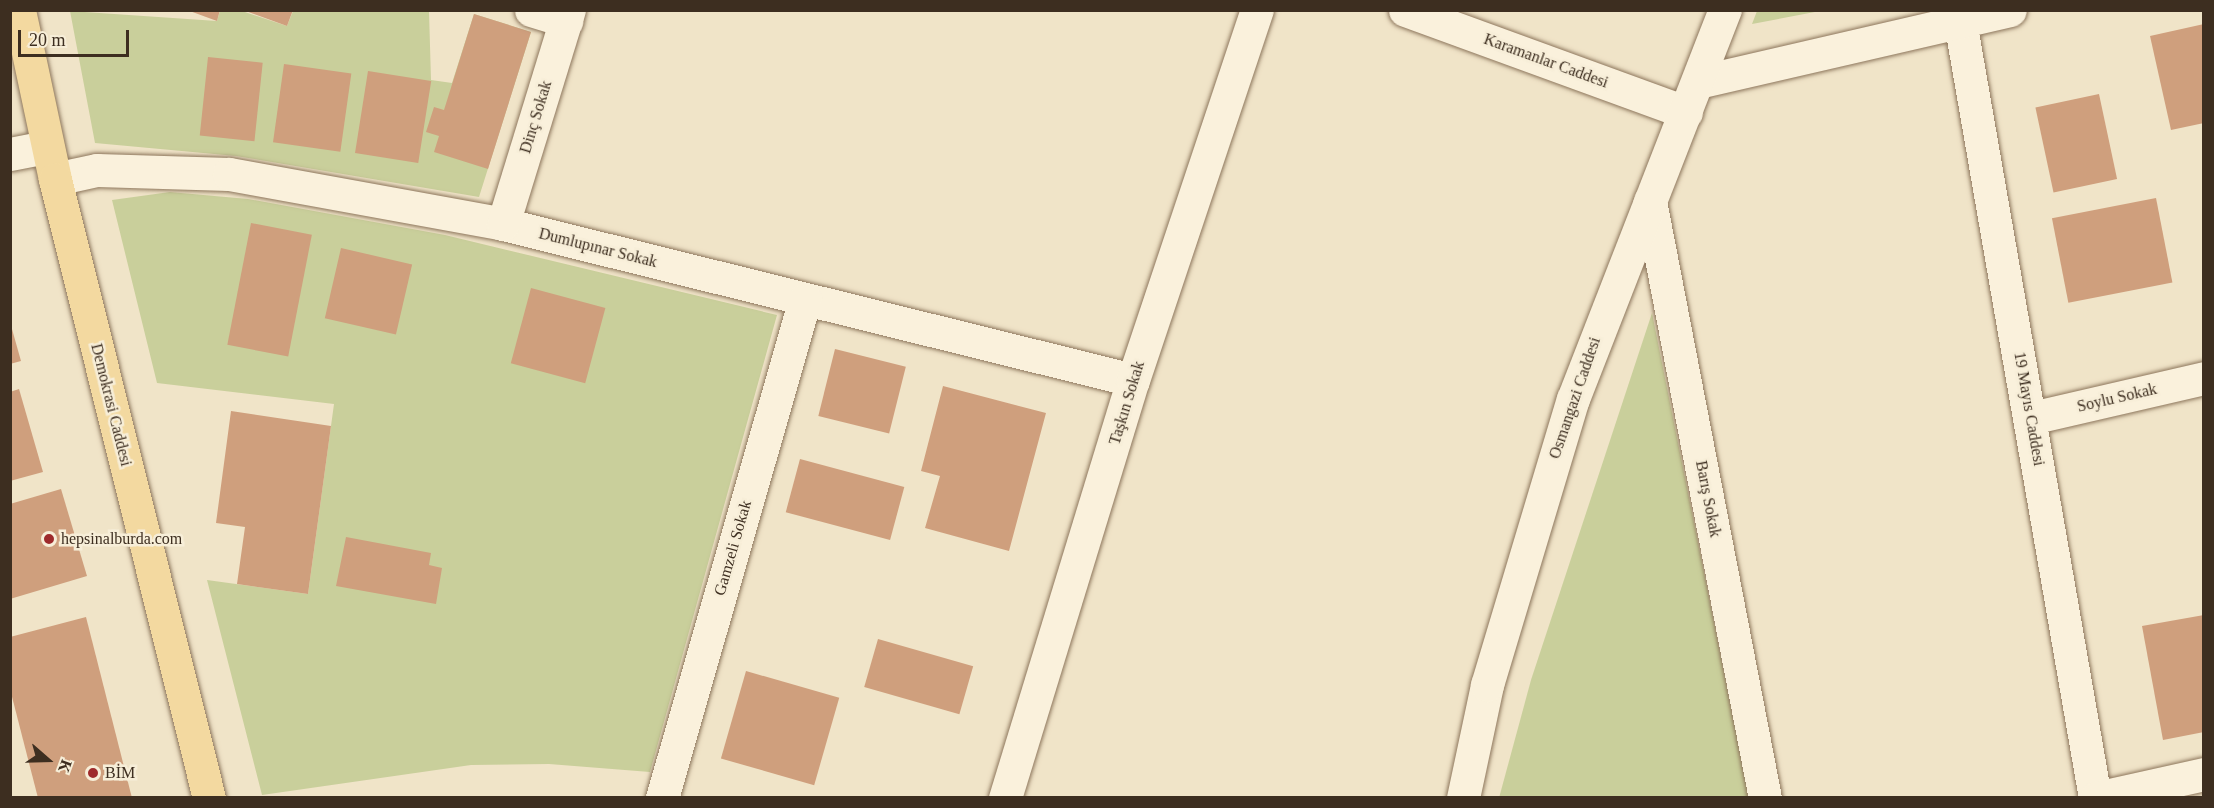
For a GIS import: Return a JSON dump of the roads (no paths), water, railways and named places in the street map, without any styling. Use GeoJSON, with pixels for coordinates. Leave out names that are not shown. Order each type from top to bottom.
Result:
{"type":"FeatureCollection","features":[{"type":"Feature","properties":{"kind":"main road","name":"Demokrasi Caddesi"},"geometry":{"type":"LineString","coordinates":[[19,10],[47,147],[209,798]]}},
{"type":"Feature","properties":{"kind":"street"},"geometry":{"type":"LineString","coordinates":[[531,10],[567,16]]}},
{"type":"Feature","properties":{"kind":"street","name":"Taşkın Sokak"},"geometry":{"type":"LineString","coordinates":[[1005,798],[1133,380],[1257,10]]}},
{"type":"Feature","properties":{"kind":"street","name":"Karamanlar Caddesi"},"geometry":{"type":"LineString","coordinates":[[1405,10],[1686,112]]}},
{"type":"Feature","properties":{"kind":"street","name":"Osmangazi Caddesi"},"geometry":{"type":"LineString","coordinates":[[1463,798],[1487,685],[1539,503],[1650,201],[1725,10]]}},
{"type":"Feature","properties":{"kind":"street"},"geometry":{"type":"LineString","coordinates":[[1698,82],[2010,10]]}},
{"type":"Feature","properties":{"kind":"street","name":"Dinç Sokak"},"geometry":{"type":"LineString","coordinates":[[503,224],[567,16]]}},
{"type":"Feature","properties":{"kind":"street","name":"19 Mayıs Caddesi"},"geometry":{"type":"LineString","coordinates":[[1960,21],[2096,798]]}},
{"type":"Feature","properties":{"kind":"street"},"geometry":{"type":"LineString","coordinates":[[10,154],[47,147]]}},
{"type":"Feature","properties":{"kind":"street","name":"Dumlupınar Sokak"},"geometry":{"type":"LineString","coordinates":[[55,179],[97,170],[229,174],[503,224],[1133,380]]}},
{"type":"Feature","properties":{"kind":"street","name":"Barış Sokak"},"geometry":{"type":"LineString","coordinates":[[1650,201],[1764,798]]}},
{"type":"Feature","properties":{"kind":"street","name":"Gamzeli Sokak"},"geometry":{"type":"LineString","coordinates":[[662,798],[805,299]]}},
{"type":"Feature","properties":{"kind":"street","name":"Soylu Sokak"},"geometry":{"type":"LineString","coordinates":[[2031,418],[2204,378]]}},
{"type":"Feature","properties":{"kind":"street"},"geometry":{"type":"LineString","coordinates":[[2096,798],[2204,774]]}},
{"type":"Feature","properties":{"kind":"place","name":"hepsinalburda.com"},"geometry":{"type":"Point","coordinates":[49,539]}},
{"type":"Feature","properties":{"kind":"place","name":"BİM"},"geometry":{"type":"Point","coordinates":[93,773]}}]}
